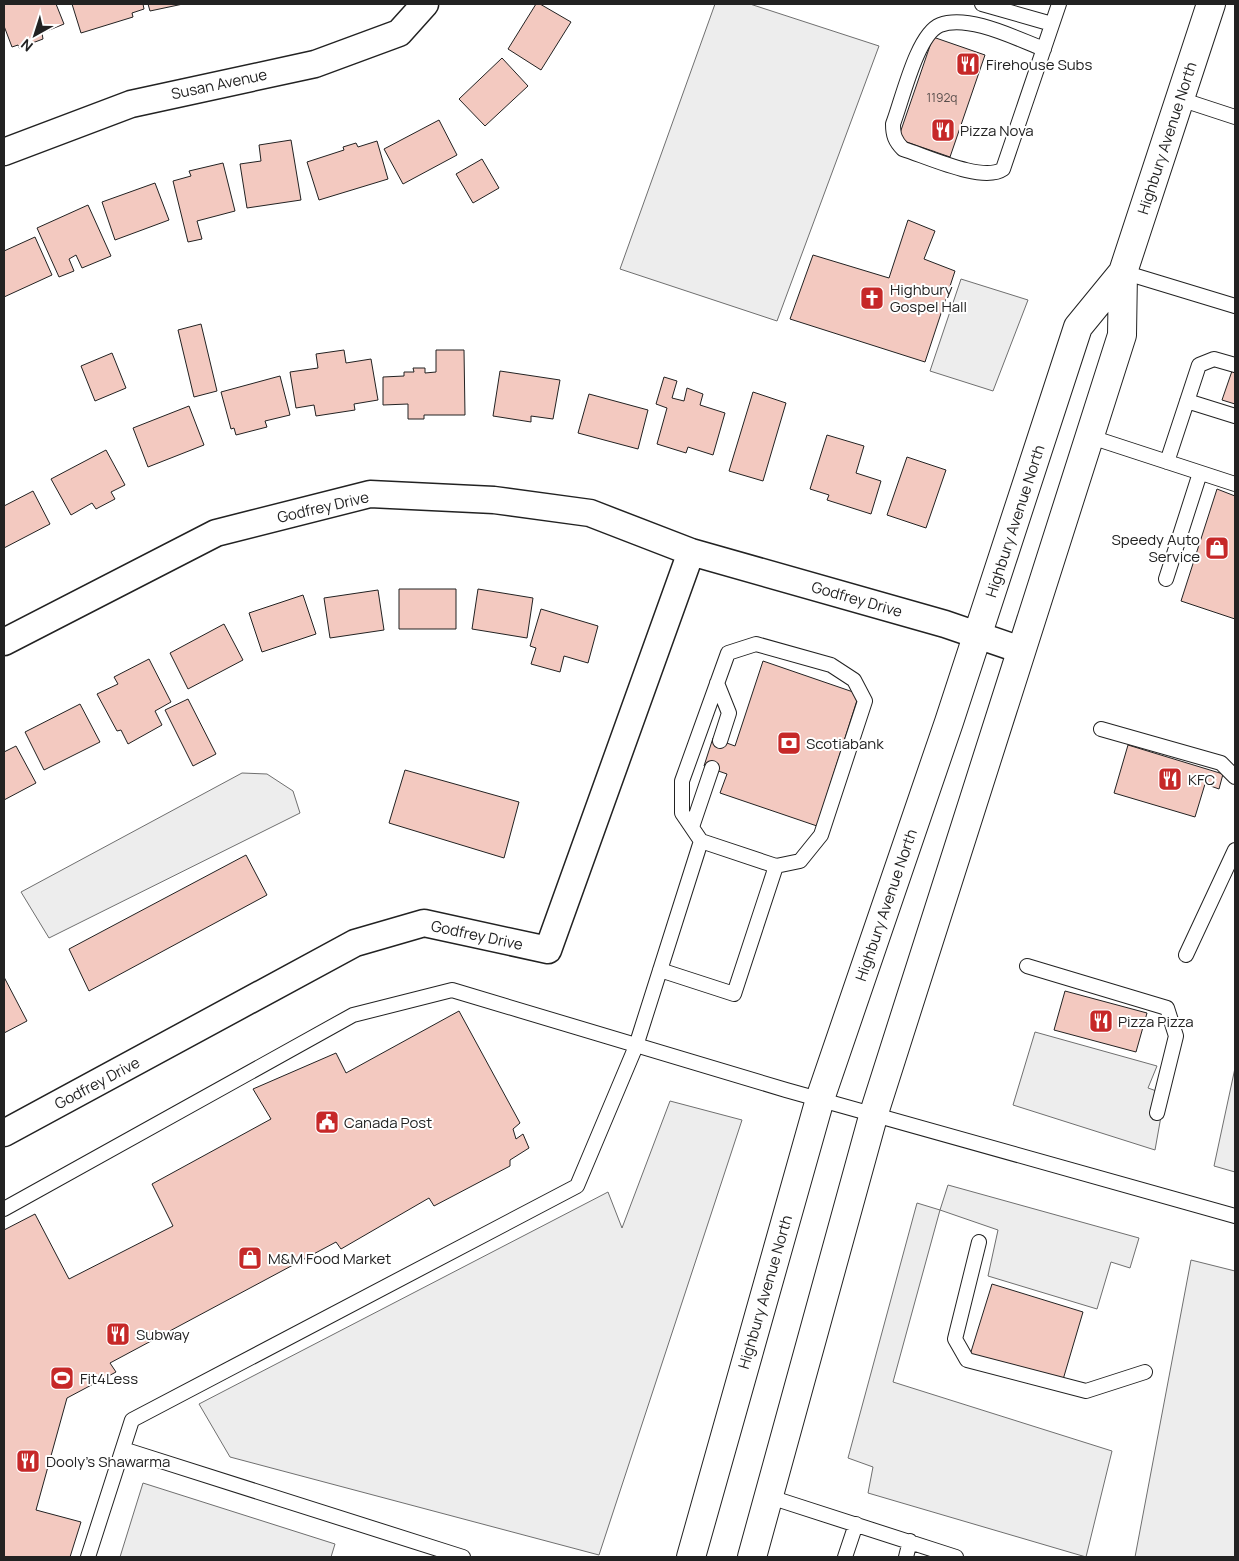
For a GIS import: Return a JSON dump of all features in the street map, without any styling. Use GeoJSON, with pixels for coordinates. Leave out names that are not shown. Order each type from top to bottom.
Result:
{"type":"FeatureCollection","features":[{"type":"Feature","properties":{"kind":"main road","name":"Highbury Avenue North"},"geometry":{"type":"LineString","coordinates":[[752,1557],[874,1113],[1122,335],[1123,272],[1211,4]]}},
{"type":"Feature","properties":{"kind":"main road","name":"Highbury Avenue North"},"geometry":{"type":"LineString","coordinates":[[691,1557],[820,1099],[978,635],[1078,327],[1123,272]]}},
{"type":"Feature","properties":{"kind":"street","name":"Susan Avenue"},"geometry":{"type":"LineString","coordinates":[[4,152],[130,104],[315,64],[399,33],[425,4]]}},
{"type":"Feature","properties":{"kind":"street","name":"Godfrey Drive"},"geometry":{"type":"LineString","coordinates":[[4,642],[216,533],[370,494],[494,500],[590,512],[691,552],[978,635],[1021,650]]}},
{"type":"Feature","properties":{"kind":"street","name":"Godfrey Drive"},"geometry":{"type":"LineString","coordinates":[[4,1133],[355,943],[424,923],[548,950],[691,552]]}},
{"type":"Feature","properties":{"kind":"lane"},"geometry":{"type":"LineString","coordinates":[[982,4],[1052,24]]}},
{"type":"Feature","properties":{"kind":"lane"},"geometry":{"type":"LineString","coordinates":[[1044,49],[976,25],[956,22],[940,25],[929,34],[916,56],[893,124],[897,143],[903,148],[977,173],[998,172],[1003,169],[1044,49],[1059,4]]}},
{"type":"Feature","properties":{"kind":"lane"},"geometry":{"type":"LineString","coordinates":[[1180,99],[1235,117]]}},
{"type":"Feature","properties":{"kind":"lane"},"geometry":{"type":"LineString","coordinates":[[1123,272],[1235,306]]}},
{"type":"Feature","properties":{"kind":"lane"},"geometry":{"type":"LineString","coordinates":[[1167,462],[1199,365],[1214,359],[1235,365]]}},
{"type":"Feature","properties":{"kind":"lane"},"geometry":{"type":"LineString","coordinates":[[1187,401],[1235,416]]}},
{"type":"Feature","properties":{"kind":"lane"},"geometry":{"type":"LineString","coordinates":[[1091,436],[1235,484]]}},
{"type":"Feature","properties":{"kind":"lane"},"geometry":{"type":"LineString","coordinates":[[1166,579],[1200,473]]}},
{"type":"Feature","properties":{"kind":"lane"},"geometry":{"type":"LineString","coordinates":[[756,644],[831,665],[854,680],[865,701],[821,835],[800,861],[776,866],[701,841],[682,814],[682,781],[717,683],[728,653],[756,644]]}},
{"type":"Feature","properties":{"kind":"lane"},"geometry":{"type":"LineString","coordinates":[[717,683],[729,713],[720,740]]}},
{"type":"Feature","properties":{"kind":"lane"},"geometry":{"type":"LineString","coordinates":[[1101,729],[1221,763],[1235,777]]}},
{"type":"Feature","properties":{"kind":"lane"},"geometry":{"type":"LineString","coordinates":[[692,828],[712,768]]}},
{"type":"Feature","properties":{"kind":"lane"},"geometry":{"type":"LineString","coordinates":[[88,1557],[132,1420],[577,1186],[636,1046],[701,841]]}},
{"type":"Feature","properties":{"kind":"lane"},"geometry":{"type":"LineString","coordinates":[[1186,955],[1235,850]]}},
{"type":"Feature","properties":{"kind":"lane"},"geometry":{"type":"LineString","coordinates":[[660,970],[734,994],[776,866]]}},
{"type":"Feature","properties":{"kind":"lane"},"geometry":{"type":"LineString","coordinates":[[1027,966],[1167,1008],[1176,1036],[1157,1113]]}},
{"type":"Feature","properties":{"kind":"lane"},"geometry":{"type":"LineString","coordinates":[[4,1209],[353,1015],[452,990],[636,1046],[1235,1216]]}},
{"type":"Feature","properties":{"kind":"lane"},"geometry":{"type":"LineString","coordinates":[[980,1242],[954,1338],[967,1360],[1086,1391],[1144,1372]]}},
{"type":"Feature","properties":{"kind":"lane"},"geometry":{"type":"LineString","coordinates":[[123,1449],[463,1557]]}},
{"type":"Feature","properties":{"kind":"lane"},"geometry":{"type":"LineString","coordinates":[[770,1497],[956,1557]]}},
{"type":"Feature","properties":{"kind":"lane"},"geometry":{"type":"LineString","coordinates":[[846,1557],[856,1524]]}},
{"type":"Feature","properties":{"kind":"lane"},"geometry":{"type":"LineString","coordinates":[[906,1557],[910,1541]]}},
{"type":"Feature","properties":{"kind":"shaded area"},"geometry":{"type":"Polygon","coordinates":[[[715,4],[750,4],[879,46],[777,321],[620,269],[715,4]]]}},
{"type":"Feature","properties":{"kind":"shaded area"},"geometry":{"type":"Polygon","coordinates":[[[961,279],[1028,300],[993,391],[930,371],[961,279]]]}},
{"type":"Feature","properties":{"kind":"shaded area"},"geometry":{"type":"Polygon","coordinates":[[[242,773],[267,774],[293,791],[300,813],[49,938],[21,892],[242,773]]]}},
{"type":"Feature","properties":{"kind":"shaded area"},"geometry":{"type":"Polygon","coordinates":[[[1035,1032],[1157,1066],[1148,1088],[1165,1094],[1155,1150],[1013,1105],[1035,1032]]]}},
{"type":"Feature","properties":{"kind":"shaded area"},"geometry":{"type":"Polygon","coordinates":[[[1235,1068],[1235,1172],[1214,1166],[1235,1068]]]}},
{"type":"Feature","properties":{"kind":"shaded area"},"geometry":{"type":"Polygon","coordinates":[[[670,1101],[742,1120],[599,1555],[230,1457],[199,1404],[608,1192],[622,1228],[670,1101]]]}},
{"type":"Feature","properties":{"kind":"shaded area"},"geometry":{"type":"Polygon","coordinates":[[[948,1185],[1139,1238],[1130,1268],[1111,1262],[1097,1309],[988,1276],[998,1230],[940,1210],[948,1185]]]}},
{"type":"Feature","properties":{"kind":"shaded area"},"geometry":{"type":"Polygon","coordinates":[[[917,1203],[940,1210],[893,1382],[1112,1451],[1086,1557],[868,1493],[873,1467],[848,1458],[917,1203]]]}},
{"type":"Feature","properties":{"kind":"shaded area"},"geometry":{"type":"Polygon","coordinates":[[[1191,1260],[1235,1271],[1235,1557],[1135,1557],[1191,1260]]]}},
{"type":"Feature","properties":{"kind":"shaded area"},"geometry":{"type":"Polygon","coordinates":[[[143,1483],[335,1544],[331,1557],[120,1557],[143,1483]]]}},
{"type":"Feature","properties":{"kind":"building"},"geometry":{"type":"Polygon","coordinates":[[[4,4],[56,4],[64,24],[42,33],[43,39],[19,48],[18,45],[12,47],[4,26],[4,4]]]}},
{"type":"Feature","properties":{"kind":"building"},"geometry":{"type":"Polygon","coordinates":[[[72,4],[143,4],[144,9],[132,13],[133,17],[81,33],[72,4]]]}},
{"type":"Feature","properties":{"kind":"building"},"geometry":{"type":"Polygon","coordinates":[[[148,4],[183,4],[150,11],[148,4]]]}},
{"type":"Feature","properties":{"kind":"building"},"geometry":{"type":"Polygon","coordinates":[[[536,4],[540,4],[571,22],[541,70],[508,49],[536,4]]]}},
{"type":"Feature","properties":{"kind":"building"},"geometry":{"type":"Polygon","coordinates":[[[933,37],[985,55],[950,157],[898,139],[933,37]]]}},
{"type":"Feature","properties":{"kind":"building"},"geometry":{"type":"Polygon","coordinates":[[[502,58],[528,86],[485,126],[459,99],[502,58]]]}},
{"type":"Feature","properties":{"kind":"building"},"geometry":{"type":"Polygon","coordinates":[[[439,120],[457,155],[403,184],[384,149],[439,120]]]}},
{"type":"Feature","properties":{"kind":"building"},"geometry":{"type":"Polygon","coordinates":[[[291,140],[301,200],[247,208],[240,164],[261,161],[259,145],[291,140]]]}},
{"type":"Feature","properties":{"kind":"building"},"geometry":{"type":"Polygon","coordinates":[[[377,141],[388,179],[319,200],[307,162],[344,150],[343,147],[356,143],[358,147],[377,141]]]}},
{"type":"Feature","properties":{"kind":"building"},"geometry":{"type":"Polygon","coordinates":[[[482,159],[499,188],[473,203],[456,174],[482,159]]]}},
{"type":"Feature","properties":{"kind":"building"},"geometry":{"type":"Polygon","coordinates":[[[223,163],[235,211],[197,221],[202,239],[188,242],[173,181],[191,176],[189,171],[223,163]]]}},
{"type":"Feature","properties":{"kind":"building"},"geometry":{"type":"Polygon","coordinates":[[[155,183],[169,220],[115,240],[102,202],[155,183]]]}},
{"type":"Feature","properties":{"kind":"building"},"geometry":{"type":"Polygon","coordinates":[[[88,205],[111,256],[82,268],[76,255],[69,259],[74,271],[59,277],[37,228],[88,205]]]}},
{"type":"Feature","properties":{"kind":"building","name":"Highbury Gospel Hall"},"geometry":{"type":"Polygon","coordinates":[[[908,220],[935,231],[924,259],[955,271],[925,362],[790,319],[813,255],[889,278],[908,220]]]}},
{"type":"Feature","properties":{"kind":"building"},"geometry":{"type":"Polygon","coordinates":[[[35,237],[52,275],[4,297],[4,251],[35,237]]]}},
{"type":"Feature","properties":{"kind":"building"},"geometry":{"type":"Polygon","coordinates":[[[201,324],[217,391],[194,397],[178,330],[201,324]]]}},
{"type":"Feature","properties":{"kind":"building"},"geometry":{"type":"Polygon","coordinates":[[[344,350],[346,363],[371,359],[378,400],[354,404],[355,410],[316,416],[314,405],[296,408],[290,372],[318,368],[316,354],[344,350]]]}},
{"type":"Feature","properties":{"kind":"building"},"geometry":{"type":"Polygon","coordinates":[[[436,350],[464,350],[465,415],[424,415],[424,419],[408,419],[408,404],[383,405],[383,377],[404,376],[404,372],[414,372],[413,368],[425,368],[425,373],[436,372],[436,350]]]}},
{"type":"Feature","properties":{"kind":"building"},"geometry":{"type":"Polygon","coordinates":[[[112,353],[126,388],[95,401],[81,366],[112,353]]]}},
{"type":"Feature","properties":{"kind":"building"},"geometry":{"type":"Polygon","coordinates":[[[500,371],[560,380],[553,419],[531,416],[531,422],[493,416],[500,371]]]}},
{"type":"Feature","properties":{"kind":"building"},"geometry":{"type":"Polygon","coordinates":[[[1232,371],[1235,373],[1235,404],[1222,400],[1232,371]]]}},
{"type":"Feature","properties":{"kind":"building"},"geometry":{"type":"Polygon","coordinates":[[[280,376],[290,415],[265,421],[267,427],[236,435],[234,428],[231,429],[221,392],[280,376]]]}},
{"type":"Feature","properties":{"kind":"building"},"geometry":{"type":"Polygon","coordinates":[[[664,377],[677,381],[672,398],[684,401],[687,388],[703,394],[700,405],[725,413],[713,455],[688,447],[686,453],[657,444],[667,408],[656,404],[664,377]]]}},
{"type":"Feature","properties":{"kind":"building"},"geometry":{"type":"Polygon","coordinates":[[[753,392],[786,403],[763,481],[729,471],[753,392]]]}},
{"type":"Feature","properties":{"kind":"building"},"geometry":{"type":"Polygon","coordinates":[[[589,394],[648,410],[638,449],[578,433],[589,394]]]}},
{"type":"Feature","properties":{"kind":"building"},"geometry":{"type":"Polygon","coordinates":[[[189,406],[204,445],[148,467],[133,428],[189,406]]]}},
{"type":"Feature","properties":{"kind":"building"},"geometry":{"type":"Polygon","coordinates":[[[827,435],[864,446],[856,473],[881,481],[871,514],[827,500],[829,495],[810,489],[827,435]]]}},
{"type":"Feature","properties":{"kind":"building"},"geometry":{"type":"Polygon","coordinates":[[[106,450],[125,485],[111,492],[115,499],[96,509],[92,503],[71,515],[51,479],[106,450]]]}},
{"type":"Feature","properties":{"kind":"building"},"geometry":{"type":"Polygon","coordinates":[[[907,457],[946,470],[926,528],[887,515],[907,457]]]}},
{"type":"Feature","properties":{"kind":"building","name":"Speedy Auto Service"},"geometry":{"type":"Polygon","coordinates":[[[1217,489],[1235,496],[1235,619],[1181,601],[1217,489]]]}},
{"type":"Feature","properties":{"kind":"building"},"geometry":{"type":"Polygon","coordinates":[[[33,491],[50,524],[4,548],[4,506],[33,491]]]}},
{"type":"Feature","properties":{"kind":"building"},"geometry":{"type":"Polygon","coordinates":[[[399,589],[456,589],[456,629],[399,629],[399,589]]]}},
{"type":"Feature","properties":{"kind":"building"},"geometry":{"type":"Polygon","coordinates":[[[478,589],[533,598],[527,638],[472,629],[478,589]]]}},
{"type":"Feature","properties":{"kind":"building"},"geometry":{"type":"Polygon","coordinates":[[[378,590],[384,630],[330,638],[324,598],[378,590]]]}},
{"type":"Feature","properties":{"kind":"building"},"geometry":{"type":"Polygon","coordinates":[[[303,595],[316,634],[262,652],[249,613],[303,595]]]}},
{"type":"Feature","properties":{"kind":"building"},"geometry":{"type":"Polygon","coordinates":[[[541,609],[598,626],[588,663],[564,656],[560,672],[531,664],[536,648],[530,646],[541,609]]]}},
{"type":"Feature","properties":{"kind":"building"},"geometry":{"type":"Polygon","coordinates":[[[224,624],[243,660],[188,689],[170,653],[224,624]]]}},
{"type":"Feature","properties":{"kind":"building"},"geometry":{"type":"Polygon","coordinates":[[[149,659],[171,702],[155,711],[162,725],[128,744],[121,730],[117,731],[97,694],[118,684],[114,677],[149,659]]]}},
{"type":"Feature","properties":{"kind":"building","name":"Scotiabank"},"geometry":{"type":"Polygon","coordinates":[[[763,661],[859,694],[817,826],[720,793],[727,774],[704,766],[713,738],[735,746],[763,661]]]}},
{"type":"Feature","properties":{"kind":"building"},"geometry":{"type":"Polygon","coordinates":[[[188,699],[216,754],[193,766],[165,710],[188,699]]]}},
{"type":"Feature","properties":{"kind":"building"},"geometry":{"type":"Polygon","coordinates":[[[80,704],[100,742],[44,770],[25,732],[80,704]]]}},
{"type":"Feature","properties":{"kind":"building","name":"KFC"},"geometry":{"type":"Polygon","coordinates":[[[1128,745],[1223,774],[1219,789],[1205,784],[1195,817],[1114,793],[1128,745]]]}},
{"type":"Feature","properties":{"kind":"building"},"geometry":{"type":"Polygon","coordinates":[[[16,746],[36,783],[4,800],[4,752],[16,746]]]}},
{"type":"Feature","properties":{"kind":"building"},"geometry":{"type":"Polygon","coordinates":[[[405,770],[519,802],[504,858],[389,823],[405,770]]]}},
{"type":"Feature","properties":{"kind":"building"},"geometry":{"type":"Polygon","coordinates":[[[246,855],[267,895],[89,991],[69,949],[246,855]]]}},
{"type":"Feature","properties":{"kind":"building"},"geometry":{"type":"Polygon","coordinates":[[[4,977],[27,1021],[4,1033],[4,977]]]}},
{"type":"Feature","properties":{"kind":"building","name":"Pizza Pizza"},"geometry":{"type":"Polygon","coordinates":[[[1065,991],[1147,1013],[1136,1052],[1054,1030],[1065,991]]]}},
{"type":"Feature","properties":{"kind":"building"},"geometry":{"type":"Polygon","coordinates":[[[459,1011],[520,1123],[513,1129],[516,1139],[523,1134],[529,1148],[510,1160],[510,1166],[434,1206],[429,1198],[341,1249],[336,1242],[110,1363],[116,1372],[67,1398],[36,1510],[81,1522],[70,1557],[4,1557],[4,1230],[35,1214],[69,1279],[173,1226],[152,1184],[271,1119],[253,1089],[336,1053],[346,1073],[459,1011]]]}},
{"type":"Feature","properties":{"kind":"building"},"geometry":{"type":"Polygon","coordinates":[[[992,1284],[1083,1312],[1062,1383],[970,1355],[992,1284]]]}},
{"type":"Feature","properties":{"kind":"place","name":"Firehouse Subs"},"geometry":{"type":"Point","coordinates":[968,64]}},
{"type":"Feature","properties":{"kind":"place","name":"Pizza Nova"},"geometry":{"type":"Point","coordinates":[943,130]}},
{"type":"Feature","properties":{"kind":"place","name":"Highbury Gospel Hall"},"geometry":{"type":"Point","coordinates":[872,298]}},
{"type":"Feature","properties":{"kind":"place","name":"Speedy Auto Service"},"geometry":{"type":"Point","coordinates":[1217,548]}},
{"type":"Feature","properties":{"kind":"place","name":"Scotiabank"},"geometry":{"type":"Point","coordinates":[789,743]}},
{"type":"Feature","properties":{"kind":"place","name":"KFC"},"geometry":{"type":"Point","coordinates":[1170,779]}},
{"type":"Feature","properties":{"kind":"place","name":"Pizza Pizza"},"geometry":{"type":"Point","coordinates":[1101,1021]}},
{"type":"Feature","properties":{"kind":"place","name":"Canada Post"},"geometry":{"type":"Point","coordinates":[327,1122]}},
{"type":"Feature","properties":{"kind":"place","name":"M&M Food Market"},"geometry":{"type":"Point","coordinates":[250,1258]}},
{"type":"Feature","properties":{"kind":"place","name":"Subway"},"geometry":{"type":"Point","coordinates":[118,1334]}},
{"type":"Feature","properties":{"kind":"place","name":"Fit4Less"},"geometry":{"type":"Point","coordinates":[62,1378]}},
{"type":"Feature","properties":{"kind":"place","name":"Dooly's Shawarma"},"geometry":{"type":"Point","coordinates":[28,1461]}}]}
